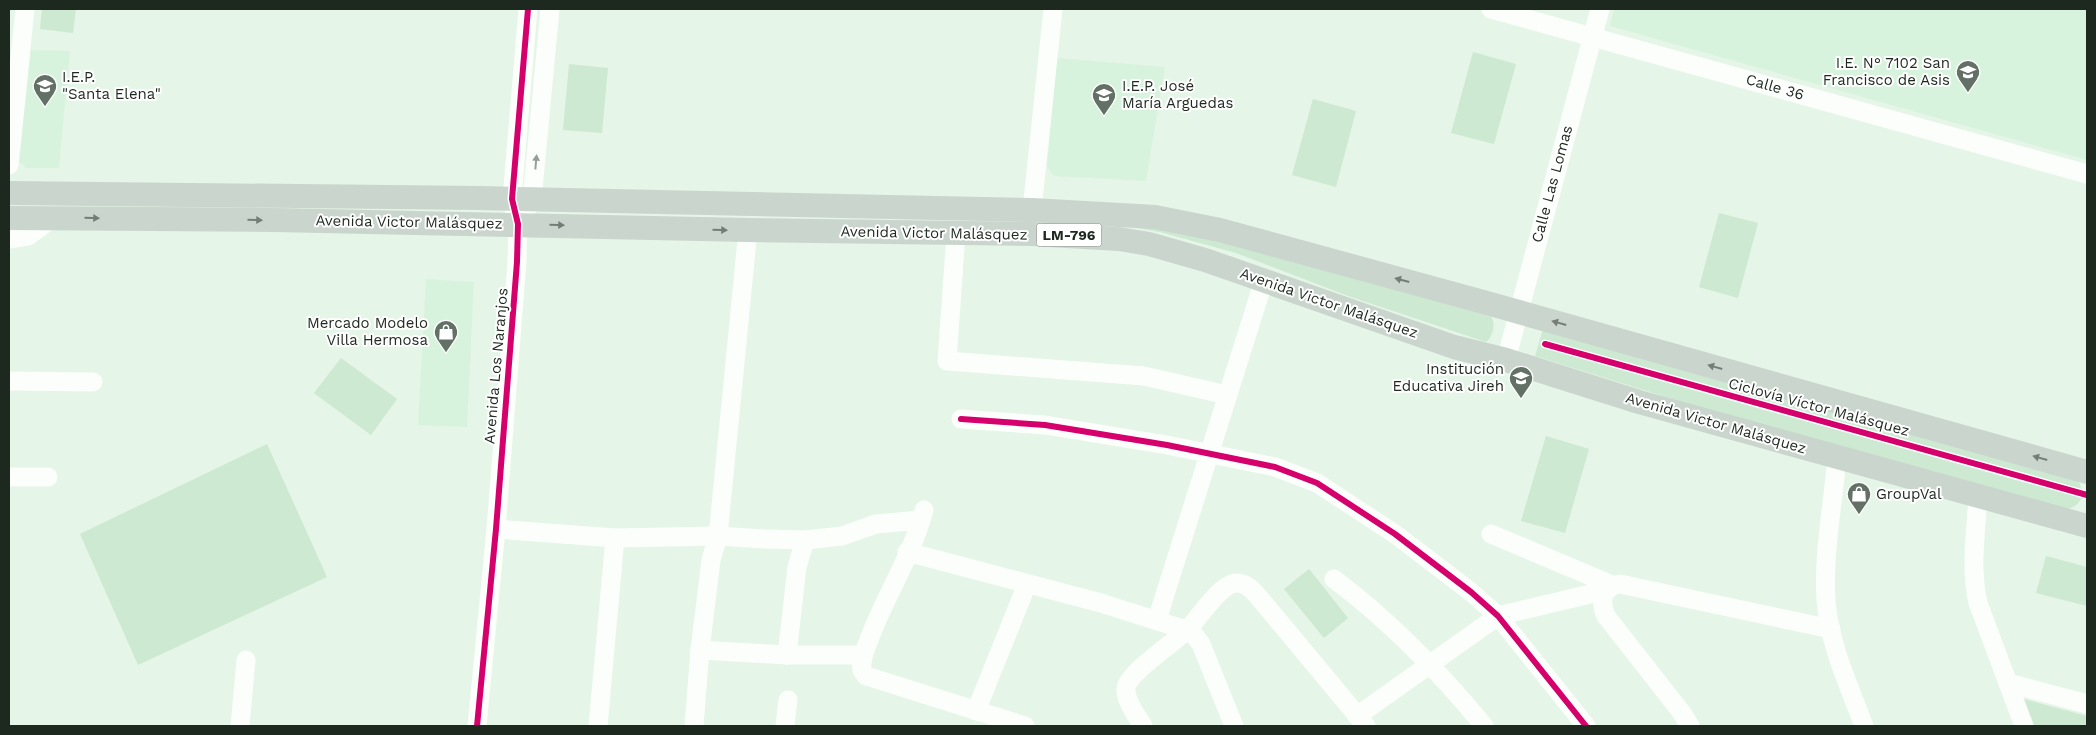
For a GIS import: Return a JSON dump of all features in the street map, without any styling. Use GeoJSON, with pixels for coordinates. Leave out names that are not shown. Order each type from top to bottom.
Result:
{"type":"FeatureCollection","features":[{"type":"Feature","properties":{"kind":"main road","name":"Avenida Victor Malásquez"},"geometry":{"type":"LineString","coordinates":[[9,193],[522,200],[1032,210],[1130,214],[1192,224],[1518,311],[2087,472]]}},
{"type":"Feature","properties":{"kind":"main road","name":"Avenida Victor Malásquez"},"geometry":{"type":"LineString","coordinates":[[9,218],[518,224],[956,234],[1042,234],[1119,239],[1178,251],[1454,347],[1506,360],[1648,404],[2087,526]]}},
{"type":"Feature","properties":{"kind":"street"},"geometry":{"type":"LineString","coordinates":[[9,165],[25,9]]}},
{"type":"Feature","properties":{"kind":"street","name":"Avenida Los Naranjos"},"geometry":{"type":"LineString","coordinates":[[522,200],[528,9]]}},
{"type":"Feature","properties":{"kind":"street","name":"Avenida Los Naranjos"},"geometry":{"type":"LineString","coordinates":[[477,726],[496,530],[518,224],[550,9]]}},
{"type":"Feature","properties":{"kind":"street"},"geometry":{"type":"LineString","coordinates":[[1032,210],[1052,9]]}},
{"type":"Feature","properties":{"kind":"street","name":"Calle 36"},"geometry":{"type":"LineString","coordinates":[[1490,9],[2087,174]]}},
{"type":"Feature","properties":{"kind":"street","name":"Calle Las Lomas"},"geometry":{"type":"LineString","coordinates":[[1506,360],[1600,9]]}},
{"type":"Feature","properties":{"kind":"street"},"geometry":{"type":"LineString","coordinates":[[9,239],[28,236],[53,218]]}},
{"type":"Feature","properties":{"kind":"street"},"geometry":{"type":"LineString","coordinates":[[694,726],[700,650],[712,554],[718,536],[748,230]]}},
{"type":"Feature","properties":{"kind":"street"},"geometry":{"type":"LineString","coordinates":[[956,234],[947,361],[1144,376],[1227,395]]}},
{"type":"Feature","properties":{"kind":"street"},"geometry":{"type":"LineString","coordinates":[[1156,620],[1211,453],[1227,395],[1264,280]]}},
{"type":"Feature","properties":{"kind":"street"},"geometry":{"type":"LineString","coordinates":[[9,381],[94,382]]}},
{"type":"Feature","properties":{"kind":"street"},"geometry":{"type":"LineString","coordinates":[[961,419],[1059,427],[1211,453],[1274,467],[1317,482],[1442,569],[1498,616],[1586,726]]}},
{"type":"Feature","properties":{"kind":"street"},"geometry":{"type":"LineString","coordinates":[[1837,457],[1826,577],[1827,604],[1831,629],[1864,726]]}},
{"type":"Feature","properties":{"kind":"street"},"geometry":{"type":"LineString","coordinates":[[9,478],[48,477]]}},
{"type":"Feature","properties":{"kind":"street"},"geometry":{"type":"LineString","coordinates":[[1978,496],[1973,568],[1974,586],[1978,603],[2024,726]]}},
{"type":"Feature","properties":{"kind":"street"},"geometry":{"type":"LineString","coordinates":[[496,530],[615,538],[718,536],[764,540],[805,540],[842,536],[876,524],[923,514],[908,552],[880,609],[863,655],[861,666],[866,676],[1024,726]]}},
{"type":"Feature","properties":{"kind":"street"},"geometry":{"type":"LineString","coordinates":[[1491,534],[1610,587]]}},
{"type":"Feature","properties":{"kind":"street"},"geometry":{"type":"LineString","coordinates":[[598,726],[615,538]]}},
{"type":"Feature","properties":{"kind":"street"},"geometry":{"type":"LineString","coordinates":[[787,654],[797,567],[805,540]]}},
{"type":"Feature","properties":{"kind":"street"},"geometry":{"type":"LineString","coordinates":[[908,552],[1156,620],[1186,630],[1195,636],[1200,644],[1234,726]]}},
{"type":"Feature","properties":{"kind":"street"},"geometry":{"type":"LineString","coordinates":[[1334,579],[1367,604],[1430,663],[1484,726]]}},
{"type":"Feature","properties":{"kind":"street"},"geometry":{"type":"LineString","coordinates":[[976,711],[1027,584]]}},
{"type":"Feature","properties":{"kind":"street"},"geometry":{"type":"LineString","coordinates":[[1143,726],[1127,695],[1128,682],[1186,630],[1219,593],[1230,585],[1243,584],[1257,595],[1361,721],[1430,663],[1498,616],[1620,584],[1831,629]]}},
{"type":"Feature","properties":{"kind":"street"},"geometry":{"type":"LineString","coordinates":[[1610,587],[1603,596],[1602,602],[1606,616],[1682,713],[1690,726]]}},
{"type":"Feature","properties":{"kind":"street"},"geometry":{"type":"LineString","coordinates":[[700,650],[863,655]]}},
{"type":"Feature","properties":{"kind":"street"},"geometry":{"type":"LineString","coordinates":[[240,726],[246,660]]}},
{"type":"Feature","properties":{"kind":"street"},"geometry":{"type":"LineString","coordinates":[[2008,683],[2087,704]]}},
{"type":"Feature","properties":{"kind":"street"},"geometry":{"type":"LineString","coordinates":[[785,726],[788,700]]}},
{"type":"Feature","properties":{"kind":"shaded area"},"geometry":{"type":"Polygon","coordinates":[[[42,9],[76,9],[73,33],[40,29],[42,9]]]}},
{"type":"Feature","properties":{"kind":"shaded area","name":"I.E. N° 7102 San Francisco de Asis"},"geometry":{"type":"Polygon","coordinates":[[[1614,9],[2087,9],[2087,160],[1610,26],[1614,9]]]}},
{"type":"Feature","properties":{"kind":"shaded area","name":"I.E.P. \"Santa Elena\""},"geometry":{"type":"Polygon","coordinates":[[[31,50],[70,51],[59,168],[26,168],[23,164],[19,163],[31,50]]]}},
{"type":"Feature","properties":{"kind":"shaded area"},"geometry":{"type":"Polygon","coordinates":[[[1473,52],[1516,64],[1494,144],[1451,133],[1473,52]]]}},
{"type":"Feature","properties":{"kind":"shaded area","name":"I.E.P. José María Arguedas"},"geometry":{"type":"Polygon","coordinates":[[[1057,58],[1165,67],[1146,181],[1054,176],[1047,166],[1057,58]]]}},
{"type":"Feature","properties":{"kind":"shaded area"},"geometry":{"type":"Polygon","coordinates":[[[569,64],[608,68],[602,133],[563,130],[569,64]]]}},
{"type":"Feature","properties":{"kind":"shaded area"},"geometry":{"type":"Polygon","coordinates":[[[1313,99],[1356,111],[1336,187],[1292,175],[1313,99]]]}},
{"type":"Feature","properties":{"kind":"shaded area"},"geometry":{"type":"Polygon","coordinates":[[[1719,213],[1758,223],[1738,298],[1699,287],[1719,213]]]}},
{"type":"Feature","properties":{"kind":"shaded area"},"geometry":{"type":"Polygon","coordinates":[[[1114,224],[1161,225],[1491,316],[1493,330],[1486,342],[1348,296],[1236,253],[1160,232],[1114,224]]]}},
{"type":"Feature","properties":{"kind":"shaded area","name":"Mercado Modelo Villa Hermosa"},"geometry":{"type":"Polygon","coordinates":[[[426,279],[474,282],[467,427],[418,425],[426,279]]]}},
{"type":"Feature","properties":{"kind":"shaded area"},"geometry":{"type":"Polygon","coordinates":[[[1543,329],[2077,479],[2080,484],[2082,497],[2077,504],[2068,509],[1762,427],[1535,356],[1543,329]]]}},
{"type":"Feature","properties":{"kind":"shaded area"},"geometry":{"type":"Polygon","coordinates":[[[341,358],[397,399],[371,435],[314,393],[341,358]]]}},
{"type":"Feature","properties":{"kind":"shaded area"},"geometry":{"type":"Polygon","coordinates":[[[1546,436],[1589,449],[1565,533],[1521,521],[1546,436]]]}},
{"type":"Feature","properties":{"kind":"shaded area"},"geometry":{"type":"Polygon","coordinates":[[[267,444],[327,577],[138,665],[80,534],[267,444]]]}},
{"type":"Feature","properties":{"kind":"shaded area"},"geometry":{"type":"Polygon","coordinates":[[[2046,556],[2087,567],[2087,606],[2036,593],[2046,556]]]}},
{"type":"Feature","properties":{"kind":"shaded area"},"geometry":{"type":"Polygon","coordinates":[[[1309,569],[1348,618],[1324,638],[1284,589],[1309,569]]]}},
{"type":"Feature","properties":{"kind":"shaded area"},"geometry":{"type":"Polygon","coordinates":[[[2020,698],[2087,716],[2087,726],[2032,726],[2020,698]]]}},
{"type":"Feature","properties":{"kind":"cycle path"},"geometry":{"type":"LineString","coordinates":[[477,726],[496,529],[517,262],[518,224],[512,199],[528,9]]}},
{"type":"Feature","properties":{"kind":"cycle path","name":"Ciclovía Víctor Malásquez"},"geometry":{"type":"LineString","coordinates":[[1545,344],[2087,495]]}},
{"type":"Feature","properties":{"kind":"cycle path"},"geometry":{"type":"LineString","coordinates":[[961,419],[1045,425],[1167,445],[1275,467],[1317,483],[1395,534],[1471,592],[1498,616],[1586,726]]}},
{"type":"Feature","properties":{"kind":"place","name":"I.E. N° 7102 San Francisco de Asis"},"geometry":{"type":"Point","coordinates":[1968,93]}},
{"type":"Feature","properties":{"kind":"place","name":"I.E.P. \"Santa Elena\""},"geometry":{"type":"Point","coordinates":[45,107]}},
{"type":"Feature","properties":{"kind":"place","name":"I.E.P. José María Arguedas"},"geometry":{"type":"Point","coordinates":[1104,116]}},
{"type":"Feature","properties":{"kind":"place","name":"Mercado Modelo Villa Hermosa"},"geometry":{"type":"Point","coordinates":[446,353]}},
{"type":"Feature","properties":{"kind":"place","name":"Institución Educativa Jireh"},"geometry":{"type":"Point","coordinates":[1521,399]}},
{"type":"Feature","properties":{"kind":"place","name":"GroupVal"},"geometry":{"type":"Point","coordinates":[1859,515]}}]}
